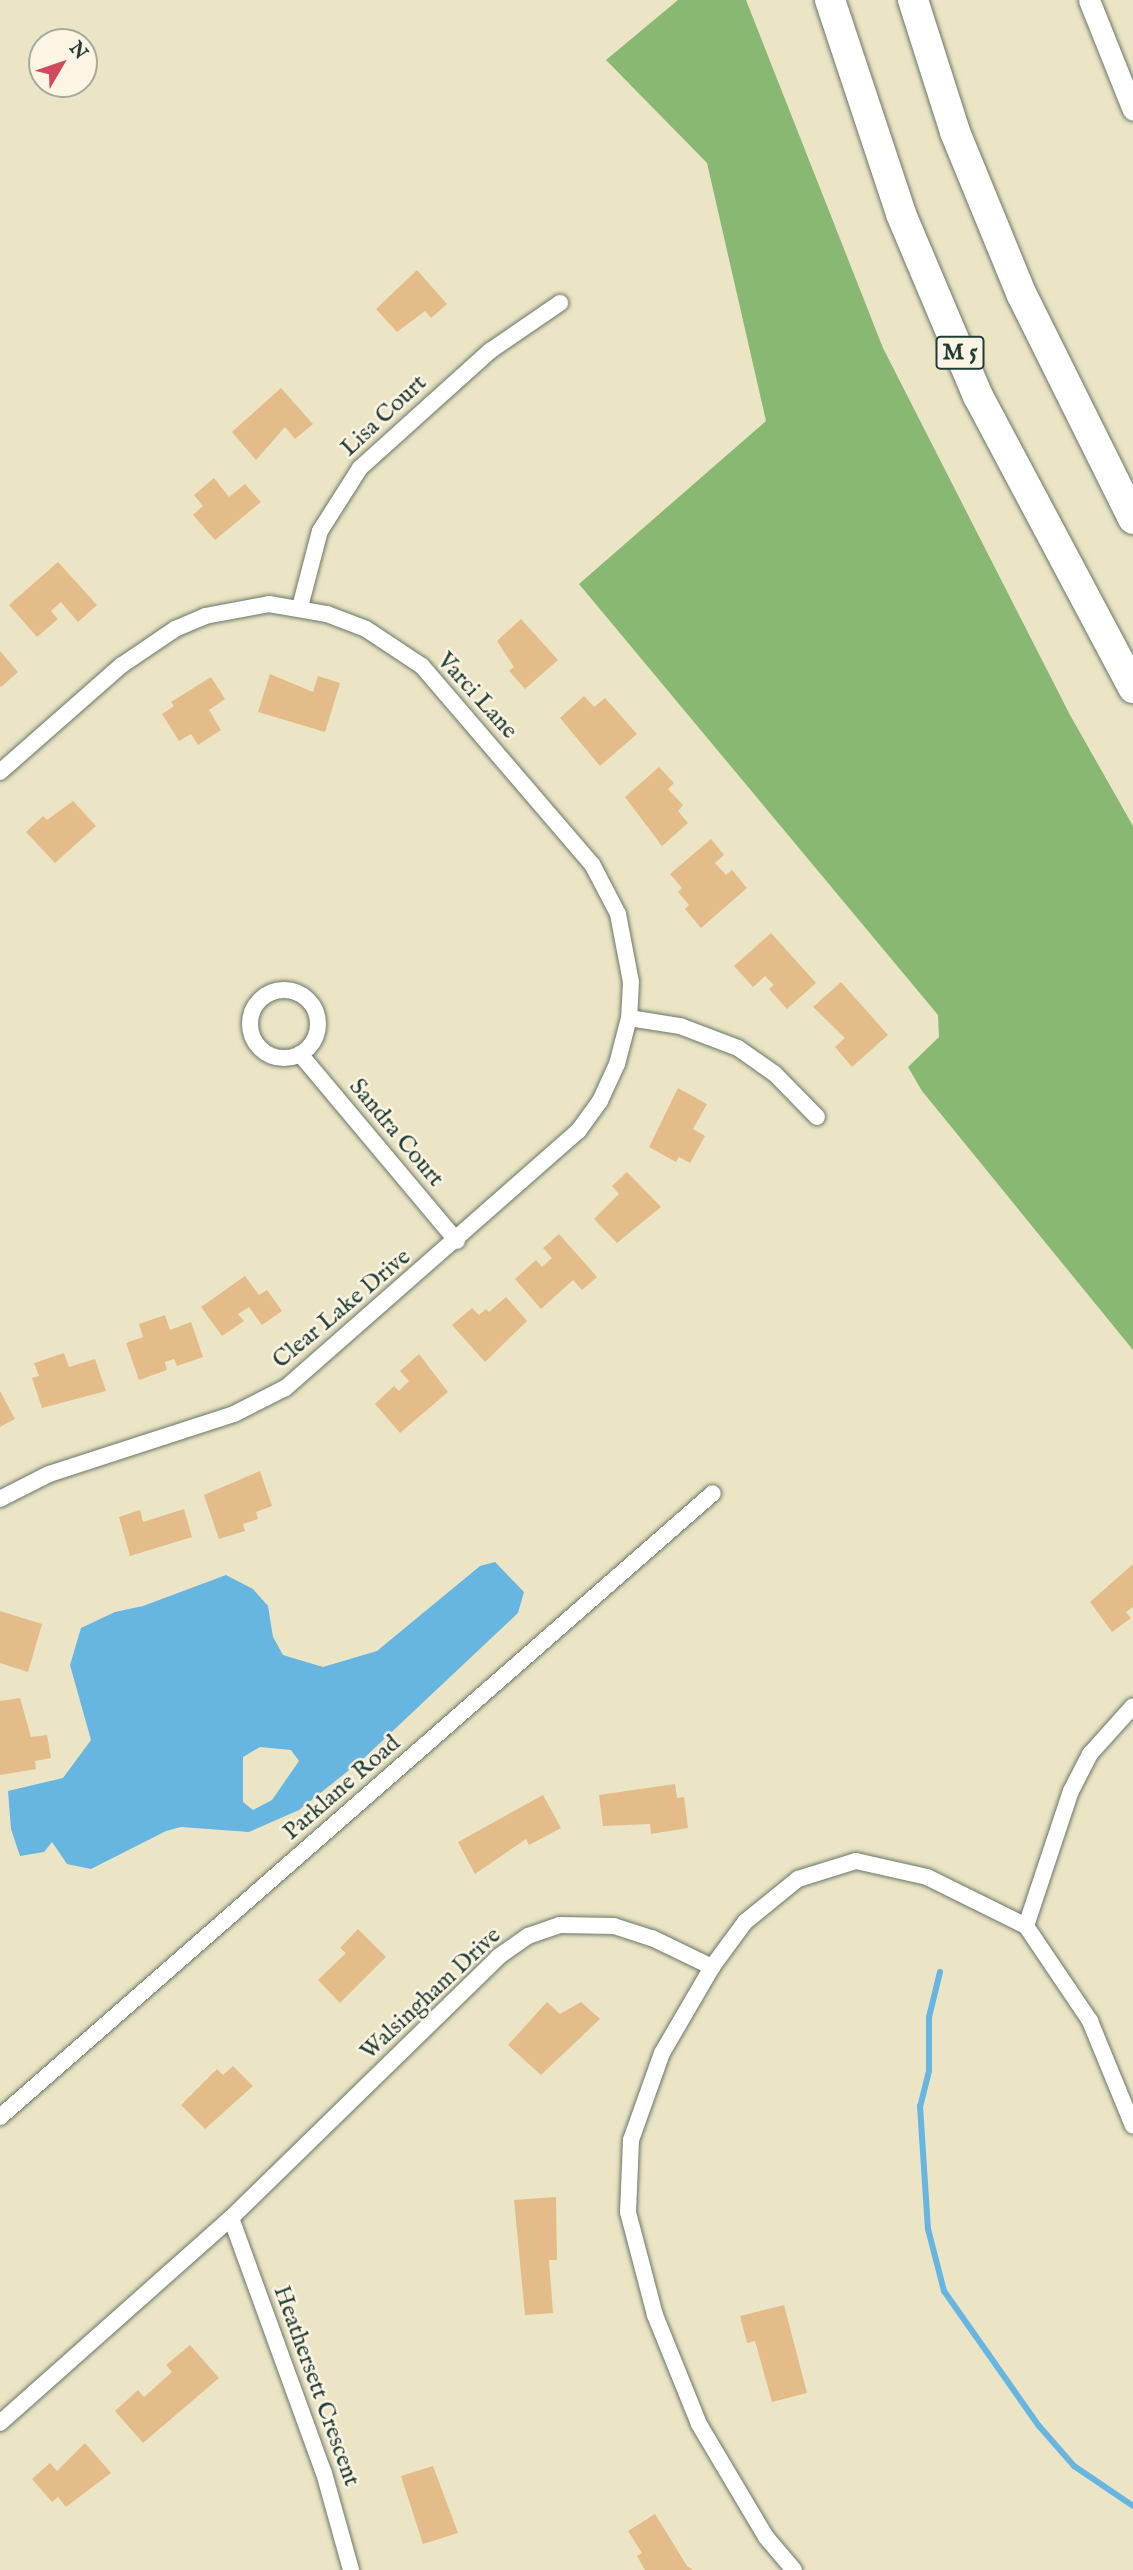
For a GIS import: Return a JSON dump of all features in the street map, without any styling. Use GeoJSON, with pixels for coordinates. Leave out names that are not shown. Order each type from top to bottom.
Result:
{"type":"FeatureCollection","features":[{"type":"Feature","properties":{"kind":"highway","name":"M 5"},"geometry":{"type":"LineString","coordinates":[[830,0],[901,215],[978,396],[1133,688]]}},
{"type":"Feature","properties":{"kind":"highway"},"geometry":{"type":"LineString","coordinates":[[913,0],[955,132],[1022,295],[1133,519]]}},
{"type":"Feature","properties":{"kind":"street"},"geometry":{"type":"LineString","coordinates":[[1089,0],[1133,110]]}},
{"type":"Feature","properties":{"kind":"street","name":"Lisa Court"},"geometry":{"type":"LineString","coordinates":[[300,607],[324,522],[360,468],[490,351],[560,303]]}},
{"type":"Feature","properties":{"kind":"street","name":"Varci Lane"},"geometry":{"type":"LineString","coordinates":[[0,772],[122,665],[175,629],[241,608],[269,604],[300,607],[366,629],[422,666],[592,864],[611,895],[623,931],[631,982],[629,1018],[624,1037]]}},
{"type":"Feature","properties":{"kind":"street"},"geometry":{"type":"LineString","coordinates":[[292,991],[311,1004],[317,1026],[315,1037],[300,1054],[268,1054],[253,1039],[250,1018],[270,993],[292,991]]}},
{"type":"Feature","properties":{"kind":"street"},"geometry":{"type":"LineString","coordinates":[[629,1018],[680,1026],[738,1048],[775,1074],[817,1116]]}},
{"type":"Feature","properties":{"kind":"street","name":"Clear Lake Drive"},"geometry":{"type":"LineString","coordinates":[[0,1499],[50,1474],[216,1421],[269,1398],[457,1241],[578,1131],[610,1083],[624,1037]]}},
{"type":"Feature","properties":{"kind":"street","name":"Sandra Court"},"geometry":{"type":"LineString","coordinates":[[300,1054],[457,1241]]}},
{"type":"Feature","properties":{"kind":"street","name":"Parklane Road"},"geometry":{"type":"LineString","coordinates":[[0,2117],[713,1493]]}},
{"type":"Feature","properties":{"kind":"street"},"geometry":{"type":"LineString","coordinates":[[1026,1926],[1069,1794],[1090,1754],[1133,1706]]}},
{"type":"Feature","properties":{"kind":"street"},"geometry":{"type":"LineString","coordinates":[[794,2570],[765,2537],[699,2424],[655,2315],[628,2212],[631,2140],[662,2053],[712,1967],[745,1922],[798,1879],[856,1861],[927,1877],[1026,1926],[1090,2021],[1133,2126]]}},
{"type":"Feature","properties":{"kind":"street","name":"Walsingham Drive"},"geometry":{"type":"LineString","coordinates":[[0,2423],[231,2218],[498,1957],[528,1936],[561,1926],[614,1926],[652,1938],[712,1967]]}},
{"type":"Feature","properties":{"kind":"street","name":"Heathersett Crescent"},"geometry":{"type":"LineString","coordinates":[[231,2218],[324,2473],[351,2570]]}},
{"type":"Feature","properties":{"kind":"green space"},"geometry":{"type":"Polygon","coordinates":[[[678,0],[746,0],[883,348],[1070,715],[1133,826],[1133,1350],[922,1091],[908,1067],[939,1037],[938,1015],[579,584],[766,421],[707,163],[606,60],[678,0]]]}},
{"type":"Feature","properties":{"kind":"water"},"geometry":{"type":"Polygon","coordinates":[[[495,1562],[524,1592],[518,1613],[363,1759],[299,1810],[249,1832],[181,1827],[166,1831],[91,1869],[67,1864],[52,1842],[44,1852],[20,1856],[11,1829],[8,1791],[63,1778],[91,1740],[70,1665],[81,1628],[115,1612],[143,1606],[226,1575],[253,1589],[268,1606],[273,1637],[283,1655],[323,1667],[377,1651],[480,1566],[495,1562]],[[260,1747],[243,1757],[243,1802],[253,1810],[272,1800],[299,1761],[291,1750],[260,1747]]]}},
{"type":"Feature","properties":{"kind":"building"},"geometry":{"type":"Polygon","coordinates":[[[417,270],[447,304],[431,318],[425,311],[397,332],[376,309],[417,270]]]}},
{"type":"Feature","properties":{"kind":"building"},"geometry":{"type":"Polygon","coordinates":[[[281,388],[313,424],[295,439],[285,427],[256,460],[232,432],[281,388]]]}},
{"type":"Feature","properties":{"kind":"building"},"geometry":{"type":"Polygon","coordinates":[[[214,478],[229,497],[245,484],[261,502],[215,540],[193,515],[203,506],[194,495],[214,478]]]}},
{"type":"Feature","properties":{"kind":"building"},"geometry":{"type":"Polygon","coordinates":[[[58,562],[97,605],[78,622],[61,602],[51,611],[58,619],[37,637],[9,605],[58,562]]]}},
{"type":"Feature","properties":{"kind":"building"},"geometry":{"type":"Polygon","coordinates":[[[521,619],[558,660],[525,689],[509,671],[514,667],[497,641],[521,619]]]}},
{"type":"Feature","properties":{"kind":"building"},"geometry":{"type":"Polygon","coordinates":[[[0,651],[18,672],[1,687],[0,686],[0,651]]]}},
{"type":"Feature","properties":{"kind":"building"},"geometry":{"type":"Polygon","coordinates":[[[270,674],[313,692],[318,676],[340,683],[325,732],[258,712],[270,674]]]}},
{"type":"Feature","properties":{"kind":"building"},"geometry":{"type":"Polygon","coordinates":[[[211,677],[225,699],[209,710],[221,730],[198,745],[191,734],[179,741],[162,714],[174,706],[171,702],[211,677]]]}},
{"type":"Feature","properties":{"kind":"building"},"geometry":{"type":"Polygon","coordinates":[[[584,696],[594,707],[605,698],[637,734],[600,766],[560,718],[584,696]]]}},
{"type":"Feature","properties":{"kind":"building"},"geometry":{"type":"Polygon","coordinates":[[[659,767],[674,783],[668,789],[683,805],[678,811],[688,823],[662,846],[625,797],[659,767]]]}},
{"type":"Feature","properties":{"kind":"building"},"geometry":{"type":"Polygon","coordinates":[[[73,801],[96,826],[55,863],[26,832],[43,816],[47,820],[73,801]]]}},
{"type":"Feature","properties":{"kind":"building"},"geometry":{"type":"Polygon","coordinates":[[[711,839],[724,855],[715,863],[726,875],[732,870],[747,888],[701,928],[685,909],[689,905],[678,892],[682,888],[670,874],[711,839]]]}},
{"type":"Feature","properties":{"kind":"building"},"geometry":{"type":"Polygon","coordinates":[[[771,933],[816,983],[787,1009],[769,989],[774,985],[765,976],[753,987],[734,966],[771,933]]]}},
{"type":"Feature","properties":{"kind":"building"},"geometry":{"type":"Polygon","coordinates":[[[841,982],[888,1035],[852,1067],[835,1047],[845,1038],[813,1007],[841,982]]]}},
{"type":"Feature","properties":{"kind":"building"},"geometry":{"type":"Polygon","coordinates":[[[678,1088],[707,1104],[693,1129],[705,1136],[690,1163],[679,1157],[676,1162],[649,1147],[678,1088]]]}},
{"type":"Feature","properties":{"kind":"building"},"geometry":{"type":"Polygon","coordinates":[[[627,1172],[661,1207],[617,1243],[594,1219],[619,1194],[612,1186],[627,1172]]]}},
{"type":"Feature","properties":{"kind":"building"},"geometry":{"type":"Polygon","coordinates":[[[559,1234],[597,1277],[582,1290],[573,1280],[541,1309],[515,1279],[536,1260],[542,1267],[552,1258],[543,1248],[559,1234]]]}},
{"type":"Feature","properties":{"kind":"building"},"geometry":{"type":"Polygon","coordinates":[[[245,1276],[259,1295],[267,1290],[282,1311],[262,1325],[249,1307],[238,1314],[244,1321],[222,1336],[201,1307],[245,1276]]]}},
{"type":"Feature","properties":{"kind":"building"},"geometry":{"type":"Polygon","coordinates":[[[506,1297],[527,1321],[485,1362],[452,1325],[472,1308],[479,1315],[486,1309],[489,1312],[506,1297]]]}},
{"type":"Feature","properties":{"kind":"building"},"geometry":{"type":"Polygon","coordinates":[[[165,1315],[170,1330],[191,1322],[203,1357],[177,1366],[174,1359],[165,1362],[167,1370],[139,1380],[126,1343],[143,1337],[139,1324],[165,1315]]]}},
{"type":"Feature","properties":{"kind":"building"},"geometry":{"type":"Polygon","coordinates":[[[64,1353],[69,1367],[95,1359],[106,1391],[42,1408],[32,1378],[39,1376],[34,1363],[64,1353]]]}},
{"type":"Feature","properties":{"kind":"building"},"geometry":{"type":"Polygon","coordinates":[[[419,1354],[448,1392],[400,1433],[375,1404],[394,1386],[399,1391],[409,1381],[400,1371],[419,1354]]]}},
{"type":"Feature","properties":{"kind":"building"},"geometry":{"type":"Polygon","coordinates":[[[0,1391],[15,1419],[0,1427],[0,1391]]]}},
{"type":"Feature","properties":{"kind":"building"},"geometry":{"type":"Polygon","coordinates":[[[260,1471],[272,1506],[256,1512],[258,1519],[243,1524],[245,1531],[219,1539],[204,1495],[260,1471]]]}},
{"type":"Feature","properties":{"kind":"building"},"geometry":{"type":"Polygon","coordinates":[[[184,1509],[192,1537],[130,1556],[119,1517],[140,1510],[143,1522],[184,1509]]]}},
{"type":"Feature","properties":{"kind":"building"},"geometry":{"type":"Polygon","coordinates":[[[1133,1564],[1133,1607],[1126,1612],[1131,1618],[1112,1632],[1090,1602],[1133,1564]]]}},
{"type":"Feature","properties":{"kind":"building"},"geometry":{"type":"Polygon","coordinates":[[[0,1611],[42,1624],[28,1672],[0,1663],[0,1611]]]}},
{"type":"Feature","properties":{"kind":"building"},"geometry":{"type":"Polygon","coordinates":[[[20,1698],[31,1737],[47,1735],[51,1758],[35,1761],[36,1769],[0,1775],[0,1701],[20,1698]]]}},
{"type":"Feature","properties":{"kind":"building"},"geometry":{"type":"Polygon","coordinates":[[[675,1784],[677,1798],[684,1797],[688,1828],[651,1834],[650,1824],[603,1826],[599,1795],[675,1784]]]}},
{"type":"Feature","properties":{"kind":"building"},"geometry":{"type":"Polygon","coordinates":[[[543,1795],[561,1828],[529,1845],[526,1839],[475,1874],[458,1842],[543,1795]]]}},
{"type":"Feature","properties":{"kind":"building"},"geometry":{"type":"Polygon","coordinates":[[[358,1929],[386,1957],[340,2003],[318,1980],[346,1953],[340,1948],[358,1929]]]}},
{"type":"Feature","properties":{"kind":"building"},"geometry":{"type":"Polygon","coordinates":[[[547,2002],[560,2014],[581,2002],[600,2019],[541,2075],[508,2045],[547,2002]]]}},
{"type":"Feature","properties":{"kind":"building"},"geometry":{"type":"Polygon","coordinates":[[[233,2066],[253,2086],[205,2129],[181,2105],[217,2069],[223,2075],[233,2066]]]}},
{"type":"Feature","properties":{"kind":"building"},"geometry":{"type":"Polygon","coordinates":[[[556,2197],[557,2260],[549,2260],[553,2313],[525,2315],[514,2200],[556,2197]]]}},
{"type":"Feature","properties":{"kind":"building"},"geometry":{"type":"Polygon","coordinates":[[[784,2305],[807,2393],[772,2402],[755,2341],[747,2343],[740,2316],[784,2305]]]}},
{"type":"Feature","properties":{"kind":"building"},"geometry":{"type":"Polygon","coordinates":[[[190,2345],[219,2378],[143,2443],[115,2411],[138,2390],[144,2397],[172,2372],[166,2365],[190,2345]]]}},
{"type":"Feature","properties":{"kind":"building"},"geometry":{"type":"Polygon","coordinates":[[[85,2443],[111,2473],[66,2507],[58,2497],[52,2502],[32,2479],[50,2463],[57,2471],[85,2443]]]}},
{"type":"Feature","properties":{"kind":"building"},"geometry":{"type":"Polygon","coordinates":[[[433,2466],[458,2533],[423,2544],[401,2476],[433,2466]]]}},
{"type":"Feature","properties":{"kind":"building"},"geometry":{"type":"Polygon","coordinates":[[[655,2514],[687,2566],[693,2570],[645,2570],[637,2556],[642,2553],[628,2531],[655,2514]]]}},
{"type":"Feature","properties":{"kind":"waterway"},"geometry":{"type":"LineString","coordinates":[[940,1972],[929,2017],[929,2071],[920,2106],[928,2229],[944,2291],[1039,2426],[1074,2466],[1133,2506]]}}]}
